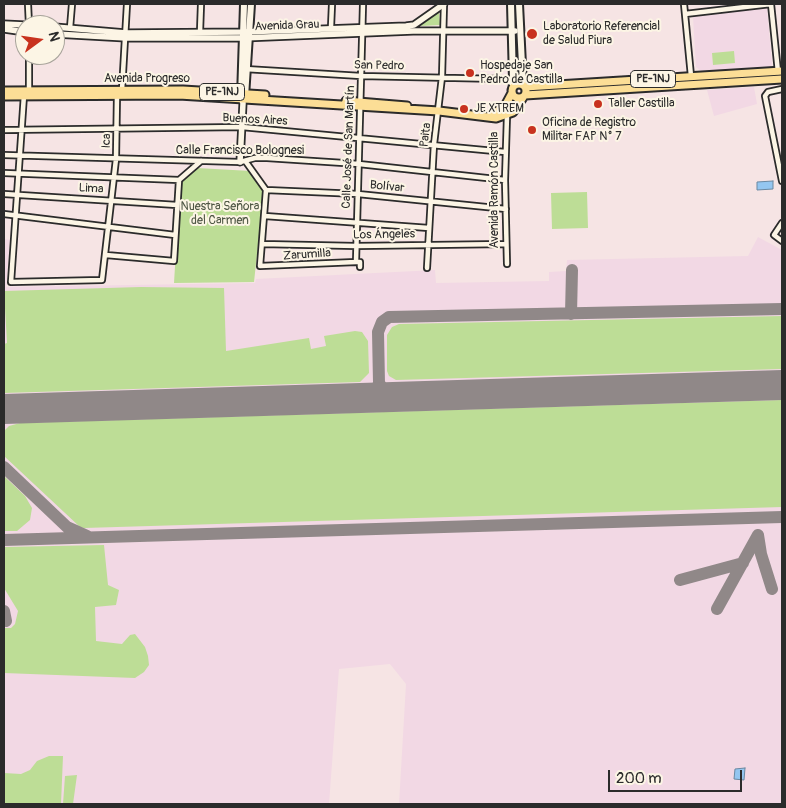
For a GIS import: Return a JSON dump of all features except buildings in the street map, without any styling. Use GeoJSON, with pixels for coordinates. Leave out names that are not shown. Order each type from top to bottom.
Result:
{"type":"FeatureCollection","features":[{"type":"Feature","properties":{"kind":"main road"},"geometry":{"type":"LineString","coordinates":[[244,4],[247,35]]}},
{"type":"Feature","properties":{"kind":"main road"},"geometry":{"type":"LineString","coordinates":[[243,97],[250,4]]}},
{"type":"Feature","properties":{"kind":"main road"},"geometry":{"type":"LineString","coordinates":[[507,116],[524,96],[513,80],[512,4]]}},
{"type":"Feature","properties":{"kind":"main road"},"geometry":{"type":"LineString","coordinates":[[486,118],[499,112],[518,87],[519,4]]}},
{"type":"Feature","properties":{"kind":"main road","name":"PE-1NJ"},"geometry":{"type":"LineString","coordinates":[[780,72],[518,87],[518,98],[551,93],[782,79]]}},
{"type":"Feature","properties":{"kind":"main road"},"geometry":{"type":"LineString","coordinates":[[581,83],[582,91]]}},
{"type":"Feature","properties":{"kind":"main road"},"geometry":{"type":"LineString","coordinates":[[550,85],[551,93]]}},
{"type":"Feature","properties":{"kind":"main road","name":"Avenida Progreso"},"geometry":{"type":"LineString","coordinates":[[4,91],[26,94]]}},
{"type":"Feature","properties":{"kind":"main road","name":"Avenida Progreso"},"geometry":{"type":"LineString","coordinates":[[4,96],[120,93],[243,97],[360,105],[431,107],[439,111],[486,118],[507,116]]}},
{"type":"Feature","properties":{"kind":"street"},"geometry":{"type":"LineString","coordinates":[[70,28],[72,4]]}},
{"type":"Feature","properties":{"kind":"street","name":"Ica"},"geometry":{"type":"LineString","coordinates":[[15,215],[12,282],[102,280],[116,159],[127,4]]}},
{"type":"Feature","properties":{"kind":"street"},"geometry":{"type":"LineString","coordinates":[[200,32],[201,4]]}},
{"type":"Feature","properties":{"kind":"street"},"geometry":{"type":"LineString","coordinates":[[331,27],[332,4]]}},
{"type":"Feature","properties":{"kind":"street","name":"Calle José de San Martín"},"geometry":{"type":"LineString","coordinates":[[356,262],[363,4]]}},
{"type":"Feature","properties":{"kind":"street","name":"Avenida Grau"},"geometry":{"type":"LineString","coordinates":[[65,28],[126,35],[200,32],[247,35],[331,27],[414,25],[444,4]]}},
{"type":"Feature","properties":{"kind":"street","name":"Paita"},"geometry":{"type":"LineString","coordinates":[[427,268],[434,144],[442,77],[444,4]]}},
{"type":"Feature","properties":{"kind":"street"},"geometry":{"type":"LineString","coordinates":[[684,4],[692,76]]}},
{"type":"Feature","properties":{"kind":"street"},"geometry":{"type":"LineString","coordinates":[[685,14],[771,4],[780,72]]}},
{"type":"Feature","properties":{"kind":"street","name":"Avenida Grau"},"geometry":{"type":"LineString","coordinates":[[65,34],[247,35],[520,31]]}},
{"type":"Feature","properties":{"kind":"street"},"geometry":{"type":"LineString","coordinates":[[774,38],[782,36]]}},
{"type":"Feature","properties":{"kind":"street"},"geometry":{"type":"LineString","coordinates":[[15,215],[17,173],[28,65]]}},
{"type":"Feature","properties":{"kind":"street","name":"San Pedro"},"geometry":{"type":"LineString","coordinates":[[245,69],[361,76],[505,80],[518,87]]}},
{"type":"Feature","properties":{"kind":"street"},"geometry":{"type":"LineString","coordinates":[[782,89],[768,92],[765,96],[782,181]]}},
{"type":"Feature","properties":{"kind":"street"},"geometry":{"type":"LineString","coordinates":[[243,97],[243,162],[266,190],[262,244]]}},
{"type":"Feature","properties":{"kind":"street","name":"Avenida Ramón Castilla"},"geometry":{"type":"LineString","coordinates":[[507,116],[505,152],[507,264]]}},
{"type":"Feature","properties":{"kind":"street","name":"Buenos Aires"},"geometry":{"type":"LineString","coordinates":[[4,130],[242,128],[434,144],[505,152]]}},
{"type":"Feature","properties":{"kind":"street"},"geometry":{"type":"LineString","coordinates":[[775,144],[782,142]]}},
{"type":"Feature","properties":{"kind":"street","name":"Calle Francisco Bolognesi"},"geometry":{"type":"LineString","coordinates":[[4,155],[243,162],[255,158],[359,164],[505,180]]}},
{"type":"Feature","properties":{"kind":"street"},"geometry":{"type":"LineString","coordinates":[[106,255],[173,261],[179,180],[200,161]]}},
{"type":"Feature","properties":{"kind":"street"},"geometry":{"type":"LineString","coordinates":[[4,173],[179,180]]}},
{"type":"Feature","properties":{"kind":"street","name":"Bolívar"},"geometry":{"type":"LineString","coordinates":[[266,190],[358,194],[506,209]]}},
{"type":"Feature","properties":{"kind":"street","name":"Lima"},"geometry":{"type":"LineString","coordinates":[[4,194],[177,205]]}},
{"type":"Feature","properties":{"kind":"street"},"geometry":{"type":"LineString","coordinates":[[4,214],[175,235]]}},
{"type":"Feature","properties":{"kind":"street"},"geometry":{"type":"LineString","coordinates":[[265,216],[429,228]]}},
{"type":"Feature","properties":{"kind":"street"},"geometry":{"type":"LineString","coordinates":[[782,223],[774,235],[782,241]]}},
{"type":"Feature","properties":{"kind":"street","name":"Los Ángeles"},"geometry":{"type":"LineString","coordinates":[[262,244],[356,246],[506,244]]}},
{"type":"Feature","properties":{"kind":"street","name":"Zarumilla"},"geometry":{"type":"LineString","coordinates":[[262,244],[260,266],[356,262]]}},
{"type":"Feature","properties":{"kind":"street"},"geometry":{"type":"LineString","coordinates":[[356,262],[360,262],[360,267]]}},
{"type":"Feature","properties":{"kind":"shaded area"},"geometry":{"type":"Polygon","coordinates":[[[767,8],[772,65],[769,68],[701,71],[696,67],[693,17],[767,8]]]}},
{"type":"Feature","properties":{"kind":"shaded area"},"geometry":{"type":"Polygon","coordinates":[[[754,87],[757,104],[714,116],[707,90],[754,87]]]}},
{"type":"Feature","properties":{"kind":"shaded area"},"geometry":{"type":"Polygon","coordinates":[[[758,237],[782,250],[782,804],[399,804],[406,684],[390,664],[339,669],[329,804],[4,804],[4,239],[10,240],[6,287],[255,283],[256,279],[435,270],[436,283],[549,281],[549,272],[566,271],[567,260],[748,256],[758,237]]]}},
{"type":"Feature","properties":{"kind":"green space"},"geometry":{"type":"Polygon","coordinates":[[[439,10],[440,25],[421,26],[420,23],[439,10]]]}},
{"type":"Feature","properties":{"kind":"green space"},"geometry":{"type":"Polygon","coordinates":[[[734,51],[735,63],[713,65],[712,53],[734,51]]]}},
{"type":"Feature","properties":{"kind":"green space","name":"Nuestra Señora del Carmen"},"geometry":{"type":"Polygon","coordinates":[[[197,168],[251,171],[264,189],[254,282],[174,283],[180,183],[197,168]]]}},
{"type":"Feature","properties":{"kind":"green space"},"geometry":{"type":"Polygon","coordinates":[[[587,192],[588,228],[552,229],[551,193],[587,192]]]}},
{"type":"Feature","properties":{"kind":"green space"},"geometry":{"type":"Polygon","coordinates":[[[141,287],[224,288],[226,351],[309,338],[311,349],[326,346],[324,336],[355,331],[362,332],[368,341],[369,373],[360,382],[4,393],[4,344],[7,343],[4,291],[141,287]]]}},
{"type":"Feature","properties":{"kind":"green space"},"geometry":{"type":"Polygon","coordinates":[[[782,316],[782,369],[396,380],[389,376],[387,371],[387,335],[392,327],[399,324],[782,316]]]}},
{"type":"Feature","properties":{"kind":"green space"},"geometry":{"type":"Polygon","coordinates":[[[782,400],[782,507],[84,528],[80,527],[4,456],[4,431],[9,426],[20,423],[782,400]]]}},
{"type":"Feature","properties":{"kind":"green space"},"geometry":{"type":"Polygon","coordinates":[[[4,476],[25,496],[32,508],[30,520],[17,531],[4,531],[4,476]]]}},
{"type":"Feature","properties":{"kind":"green space"},"geometry":{"type":"Polygon","coordinates":[[[104,545],[108,585],[119,590],[116,605],[95,607],[96,641],[122,644],[130,635],[135,634],[145,647],[148,656],[149,665],[144,672],[135,678],[4,673],[4,628],[11,628],[15,624],[18,611],[4,588],[4,547],[104,545]]]}},
{"type":"Feature","properties":{"kind":"green space"},"geometry":{"type":"Polygon","coordinates":[[[49,756],[63,756],[61,804],[4,804],[4,773],[21,774],[30,770],[37,761],[49,756]]]}},
{"type":"Feature","properties":{"kind":"green space"},"geometry":{"type":"Polygon","coordinates":[[[77,775],[73,804],[63,804],[65,776],[77,775]]]}},
{"type":"Feature","properties":{"kind":"water"},"geometry":{"type":"Polygon","coordinates":[[[773,181],[773,189],[757,190],[757,182],[773,181]]]}},
{"type":"Feature","properties":{"kind":"water"},"geometry":{"type":"Polygon","coordinates":[[[745,768],[744,780],[734,779],[735,769],[745,768]]]}},
{"type":"Feature","properties":{"kind":"taxiway"},"geometry":{"type":"LineString","coordinates":[[571,314],[572,270]]}},
{"type":"Feature","properties":{"kind":"taxiway"},"geometry":{"type":"LineString","coordinates":[[388,397],[379,383],[378,332],[382,322],[389,317],[782,309]]}},
{"type":"Feature","properties":{"kind":"taxiway"},"geometry":{"type":"LineString","coordinates":[[366,398],[376,391],[379,383]]}},
{"type":"Feature","properties":{"kind":"taxiway"},"geometry":{"type":"LineString","coordinates":[[4,467],[67,527],[87,536]]}},
{"type":"Feature","properties":{"kind":"taxiway"},"geometry":{"type":"LineString","coordinates":[[4,540],[782,517]]}},
{"type":"Feature","properties":{"kind":"taxiway"},"geometry":{"type":"LineString","coordinates":[[758,535],[761,554],[772,589]]}},
{"type":"Feature","properties":{"kind":"taxiway"},"geometry":{"type":"LineString","coordinates":[[717,609],[758,535]]}},
{"type":"Feature","properties":{"kind":"taxiway"},"geometry":{"type":"LineString","coordinates":[[680,580],[743,563]]}},
{"type":"Feature","properties":{"kind":"taxiway"},"geometry":{"type":"LineString","coordinates":[[4,611],[6,621]]}},
{"type":"Feature","properties":{"kind":"runway"},"geometry":{"type":"LineString","coordinates":[[4,409],[782,385]]}},
{"type":"Feature","properties":{"kind":"place","name":"Laboratorio Referencial de Salud Piura"},"geometry":{"type":"Point","coordinates":[532,34]}},
{"type":"Feature","properties":{"kind":"place","name":"Hospedaje San Pedro de Castilla"},"geometry":{"type":"Point","coordinates":[470,73]}},
{"type":"Feature","properties":{"kind":"place","name":"Taller Castilla"},"geometry":{"type":"Point","coordinates":[598,104]}},
{"type":"Feature","properties":{"kind":"place","name":"JE XTREM"},"geometry":{"type":"Point","coordinates":[464,109]}},
{"type":"Feature","properties":{"kind":"place","name":"Oficina de Registro Militar FAP N° 7"},"geometry":{"type":"Point","coordinates":[532,130]}}]}
